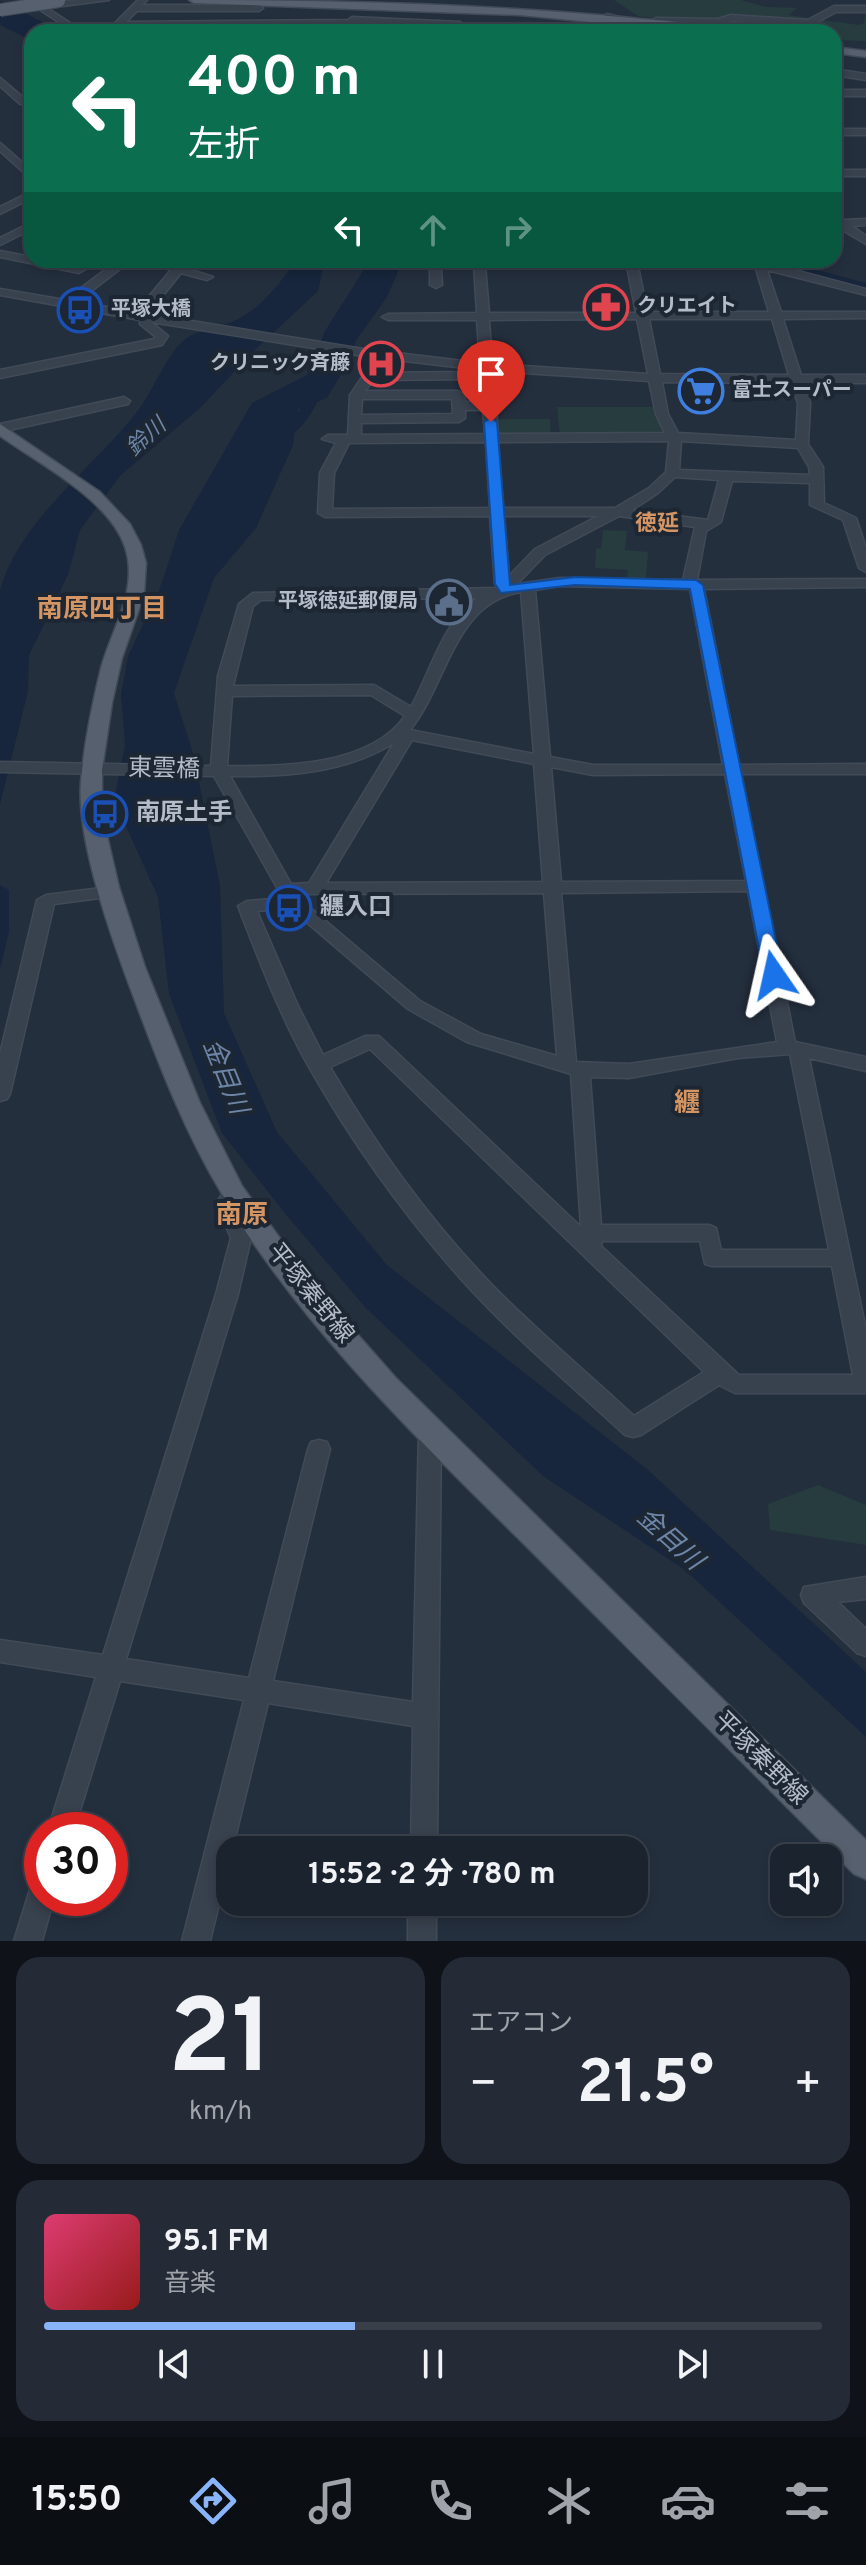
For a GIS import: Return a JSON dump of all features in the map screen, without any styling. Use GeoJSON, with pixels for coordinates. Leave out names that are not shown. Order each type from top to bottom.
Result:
{"type":"FeatureCollection","features":[{"type":"Feature","properties":{"kind":"main road"},"geometry":{"type":"LineString","coordinates":[[0,10],[72,0]]}},
{"type":"Feature","properties":{"kind":"main road"},"geometry":{"type":"LineString","coordinates":[[194,0],[260,5],[353,3],[607,17],[662,24]]}},
{"type":"Feature","properties":{"kind":"main road"},"geometry":{"type":"LineString","coordinates":[[842,51],[866,54]]}},
{"type":"Feature","properties":{"kind":"main road","name":"平塚秦野線"},"geometry":{"type":"LineString","coordinates":[[0,429],[95,496],[118,519],[135,553],[137,591],[108,676],[94,769],[92,814],[109,892],[135,975],[208,1146],[234,1193],[289,1272],[337,1331],[430,1431],[866,1863]]}},
{"type":"Feature","properties":{"kind":"street"},"geometry":{"type":"LineString","coordinates":[[28,0],[41,3],[105,0]]}},
{"type":"Feature","properties":{"kind":"street"},"geometry":{"type":"LineString","coordinates":[[119,24],[143,0]]}},
{"type":"Feature","properties":{"kind":"street"},"geometry":{"type":"LineString","coordinates":[[41,3],[69,24]]}},
{"type":"Feature","properties":{"kind":"street"},"geometry":{"type":"LineString","coordinates":[[352,24],[353,3]]}},
{"type":"Feature","properties":{"kind":"street"},"geometry":{"type":"LineString","coordinates":[[135,8],[260,5],[258,24]]}},
{"type":"Feature","properties":{"kind":"street"},"geometry":{"type":"LineString","coordinates":[[165,24],[168,8]]}},
{"type":"Feature","properties":{"kind":"street"},"geometry":{"type":"LineString","coordinates":[[460,24],[467,9]]}},
{"type":"Feature","properties":{"kind":"street"},"geometry":{"type":"LineString","coordinates":[[629,19],[671,22],[735,18],[810,23],[834,9],[866,9]]}},
{"type":"Feature","properties":{"kind":"street"},"geometry":{"type":"LineString","coordinates":[[605,24],[607,17],[628,24]]}},
{"type":"Feature","properties":{"kind":"street"},"geometry":{"type":"LineString","coordinates":[[842,73],[865,76]]}},
{"type":"Feature","properties":{"kind":"street"},"geometry":{"type":"LineString","coordinates":[[0,81],[24,102]]}},
{"type":"Feature","properties":{"kind":"street"},"geometry":{"type":"LineString","coordinates":[[842,93],[866,93]]}},
{"type":"Feature","properties":{"kind":"street"},"geometry":{"type":"LineString","coordinates":[[842,132],[866,132]]}},
{"type":"Feature","properties":{"kind":"street"},"geometry":{"type":"LineString","coordinates":[[0,146],[24,169]]}},
{"type":"Feature","properties":{"kind":"street"},"geometry":{"type":"LineString","coordinates":[[0,159],[12,157]]}},
{"type":"Feature","properties":{"kind":"street"},"geometry":{"type":"LineString","coordinates":[[842,173],[866,173]]}},
{"type":"Feature","properties":{"kind":"street"},"geometry":{"type":"LineString","coordinates":[[0,211],[24,198]]}},
{"type":"Feature","properties":{"kind":"street"},"geometry":{"type":"LineString","coordinates":[[842,223],[866,222]]}},
{"type":"Feature","properties":{"kind":"street"},"geometry":{"type":"LineString","coordinates":[[842,225],[866,241]]}},
{"type":"Feature","properties":{"kind":"street"},"geometry":{"type":"LineString","coordinates":[[0,242],[24,229]]}},
{"type":"Feature","properties":{"kind":"street"},"geometry":{"type":"LineString","coordinates":[[0,254],[24,259]]}},
{"type":"Feature","properties":{"kind":"street"},"geometry":{"type":"LineString","coordinates":[[67,304],[117,268]]}},
{"type":"Feature","properties":{"kind":"street"},"geometry":{"type":"LineString","coordinates":[[175,268],[207,277]]}},
{"type":"Feature","properties":{"kind":"street"},"geometry":{"type":"LineString","coordinates":[[435,268],[436,285]]}},
{"type":"Feature","properties":{"kind":"street"},"geometry":{"type":"LineString","coordinates":[[479,268],[502,584],[500,592]]}},
{"type":"Feature","properties":{"kind":"street"},"geometry":{"type":"LineString","coordinates":[[314,889],[403,734],[459,626],[479,603],[500,592],[537,555],[557,541],[648,496],[672,473],[674,437],[662,414],[632,268]]}},
{"type":"Feature","properties":{"kind":"street"},"geometry":{"type":"LineString","coordinates":[[756,268],[777,315],[804,403],[802,444],[816,467],[817,505],[849,518],[866,568]]}},
{"type":"Feature","properties":{"kind":"street"},"geometry":{"type":"LineString","coordinates":[[776,268],[863,291],[866,308]]}},
{"type":"Feature","properties":{"kind":"street"},"geometry":{"type":"LineString","coordinates":[[0,374],[158,342],[162,336],[145,317],[152,300],[178,269]]}},
{"type":"Feature","properties":{"kind":"street"},"geometry":{"type":"LineString","coordinates":[[0,292],[488,372]]}},
{"type":"Feature","properties":{"kind":"street"},"geometry":{"type":"LineString","coordinates":[[388,317],[866,315]]}},
{"type":"Feature","properties":{"kind":"street"},"geometry":{"type":"LineString","coordinates":[[727,477],[714,522],[706,524],[618,512],[325,513],[327,473],[349,439],[355,419],[356,395],[369,376],[488,372],[657,378],[866,379]]}},
{"type":"Feature","properties":{"kind":"street"},"geometry":{"type":"LineString","coordinates":[[355,419],[459,418],[458,395],[356,395]]}},
{"type":"Feature","properties":{"kind":"street"},"geometry":{"type":"LineString","coordinates":[[0,429],[124,401]]}},
{"type":"Feature","properties":{"kind":"street"},"geometry":{"type":"LineString","coordinates":[[459,406],[489,406]]}},
{"type":"Feature","properties":{"kind":"street"},"geometry":{"type":"LineString","coordinates":[[328,439],[674,437],[802,444]]}},
{"type":"Feature","properties":{"kind":"street"},"geometry":{"type":"LineString","coordinates":[[672,473],[817,479]]}},
{"type":"Feature","properties":{"kind":"street"},"geometry":{"type":"LineString","coordinates":[[317,1065],[372,1040],[592,1242],[720,1373],[735,1384],[866,1384],[692,585],[700,529],[706,524]]}},
{"type":"Feature","properties":{"kind":"street"},"geometry":{"type":"LineString","coordinates":[[866,583],[692,585],[575,581],[500,592],[258,596],[246,604],[228,665],[217,771],[290,896],[414,1005],[474,1038],[573,1069],[629,1071],[738,1052],[792,1048],[866,1064]]}},
{"type":"Feature","properties":{"kind":"street"},"geometry":{"type":"LineString","coordinates":[[528,586],[552,887],[592,1242]]}},
{"type":"Feature","properties":{"kind":"street"},"geometry":{"type":"LineString","coordinates":[[224,691],[374,690],[384,694],[402,711],[413,714]]}},
{"type":"Feature","properties":{"kind":"street"},"geometry":{"type":"LineString","coordinates":[[403,734],[593,770],[866,769]]}},
{"type":"Feature","properties":{"kind":"street","name":"東雲橋"},"geometry":{"type":"LineString","coordinates":[[0,767],[217,771],[323,765],[366,752],[403,734]]}},
{"type":"Feature","properties":{"kind":"street"},"geometry":{"type":"LineString","coordinates":[[720,1373],[633,1428],[488,1292],[453,1255],[381,1166],[317,1065],[281,993],[247,906],[314,889],[756,886]]}},
{"type":"Feature","properties":{"kind":"street"},"geometry":{"type":"LineString","coordinates":[[0,1094],[46,900],[109,892]]}},
{"type":"Feature","properties":{"kind":"street"},"geometry":{"type":"LineString","coordinates":[[66,1812],[227,1294],[241,1238],[226,1203],[234,1193]]}},
{"type":"Feature","properties":{"kind":"street"},"geometry":{"type":"LineString","coordinates":[[592,1242],[709,1233],[712,1258],[841,1258]]}},
{"type":"Feature","properties":{"kind":"street"},"geometry":{"type":"LineString","coordinates":[[424,1836],[430,1431]]}},
{"type":"Feature","properties":{"kind":"street"},"geometry":{"type":"LineString","coordinates":[[196,1941],[319,1449]]}},
{"type":"Feature","properties":{"kind":"street"},"geometry":{"type":"LineString","coordinates":[[866,1588],[813,1595],[866,1645]]}},
{"type":"Feature","properties":{"kind":"street"},"geometry":{"type":"LineString","coordinates":[[0,1651],[426,1716]]}},
{"type":"Feature","properties":{"kind":"street"},"geometry":{"type":"LineString","coordinates":[[28,1941],[35,1916]]}},
{"type":"Feature","properties":{"kind":"street"},"geometry":{"type":"LineString","coordinates":[[422,1916],[422,1941]]}},
{"type":"Feature","properties":{"kind":"green space"},"geometry":{"type":"Polygon","coordinates":[[[614,0],[741,0],[766,7],[797,8],[789,15],[859,25],[864,23],[866,12],[866,41],[842,40],[842,24],[697,24],[638,16],[614,0]]]}},
{"type":"Feature","properties":{"kind":"green space"},"geometry":{"type":"Polygon","coordinates":[[[557,407],[657,407],[666,434],[560,435],[557,407]]]}},
{"type":"Feature","properties":{"kind":"green space"},"geometry":{"type":"Polygon","coordinates":[[[496,419],[550,419],[551,436],[496,436],[496,419]]]}},
{"type":"Feature","properties":{"kind":"green space"},"geometry":{"type":"Polygon","coordinates":[[[603,530],[627,531],[625,550],[648,552],[646,580],[627,580],[628,570],[595,568],[596,549],[601,548],[603,530]]]}},
{"type":"Feature","properties":{"kind":"green space"},"geometry":{"type":"Polygon","coordinates":[[[818,1485],[866,1505],[866,1545],[770,1530],[768,1504],[818,1485]]]}},
{"type":"Feature","properties":{"kind":"water"},"geometry":{"type":"Polygon","coordinates":[[[0,1],[47,24],[24,24],[24,37],[0,25],[0,1]]]}},
{"type":"Feature","properties":{"kind":"water","name":"鈴川"},"geometry":{"type":"Polygon","coordinates":[[[291,268],[323,268],[318,291],[258,347],[200,408],[120,476],[80,530],[68,575],[29,655],[28,691],[0,805],[0,591],[9,566],[40,518],[140,408],[178,346],[194,334],[234,321],[266,297],[291,268]]]}},
{"type":"Feature","properties":{"kind":"water"},"geometry":{"type":"Polygon","coordinates":[[[365,268],[400,268],[387,297],[357,339],[327,398],[298,409],[293,445],[256,528],[214,578],[174,693],[193,753],[220,885],[224,1013],[277,1132],[387,1265],[648,1470],[866,1672],[866,1737],[685,1570],[543,1476],[366,1308],[287,1216],[222,1133],[169,994],[158,897],[114,800],[125,745],[121,695],[128,656],[159,591],[179,530],[252,403],[307,375],[325,331],[365,268]]]}},
{"type":"Feature","properties":{"kind":"water"},"geometry":{"type":"Polygon","coordinates":[[[0,885],[9,890],[9,932],[0,969],[0,885]]]}},
{"type":"Feature","properties":{"kind":"waterway"},"geometry":{"type":"LineString","coordinates":[[795,268],[866,287]]}},
{"type":"Feature","properties":{"kind":"waterway","name":"金目川"},"geometry":{"type":"LineString","coordinates":[[270,438],[305,415],[319,375]]}},
{"type":"Feature","properties":{"kind":"place","name":"クリエイト"},"geometry":{"type":"Point","coordinates":[606,307]}},
{"type":"Feature","properties":{"kind":"place","name":"平塚大橋"},"geometry":{"type":"Point","coordinates":[80,310]}},
{"type":"Feature","properties":{"kind":"place","name":"クリニック斉藤"},"geometry":{"type":"Point","coordinates":[381,364]}},
{"type":"Feature","properties":{"kind":"place","name":"富士スーパー"},"geometry":{"type":"Point","coordinates":[701,391]}},
{"type":"Feature","properties":{"kind":"place","name":"平塚徳延郵便局"},"geometry":{"type":"Point","coordinates":[449,602]}},
{"type":"Feature","properties":{"kind":"place","name":"南原土手"},"geometry":{"type":"Point","coordinates":[105,814]}},
{"type":"Feature","properties":{"kind":"place","name":"纒入口"},"geometry":{"type":"Point","coordinates":[289,908]}},
{"type":"Feature","properties":{"kind":"district","name":"徳延"},"geometry":{"type":"Point","coordinates":[657,524]}},
{"type":"Feature","properties":{"kind":"district","name":"南原四丁目"},"geometry":{"type":"Point","coordinates":[102,610]}},
{"type":"Feature","properties":{"kind":"district","name":"纒"},"geometry":{"type":"Point","coordinates":[687,1104]}},
{"type":"Feature","properties":{"kind":"district","name":"南原"},"geometry":{"type":"Point","coordinates":[242,1216]}},
{"type":"Feature","properties":{"kind":"route"},"geometry":{"type":"LineString","coordinates":[[491,422],[502,584],[506,590],[575,581],[696,585],[774,975]]}}]}
